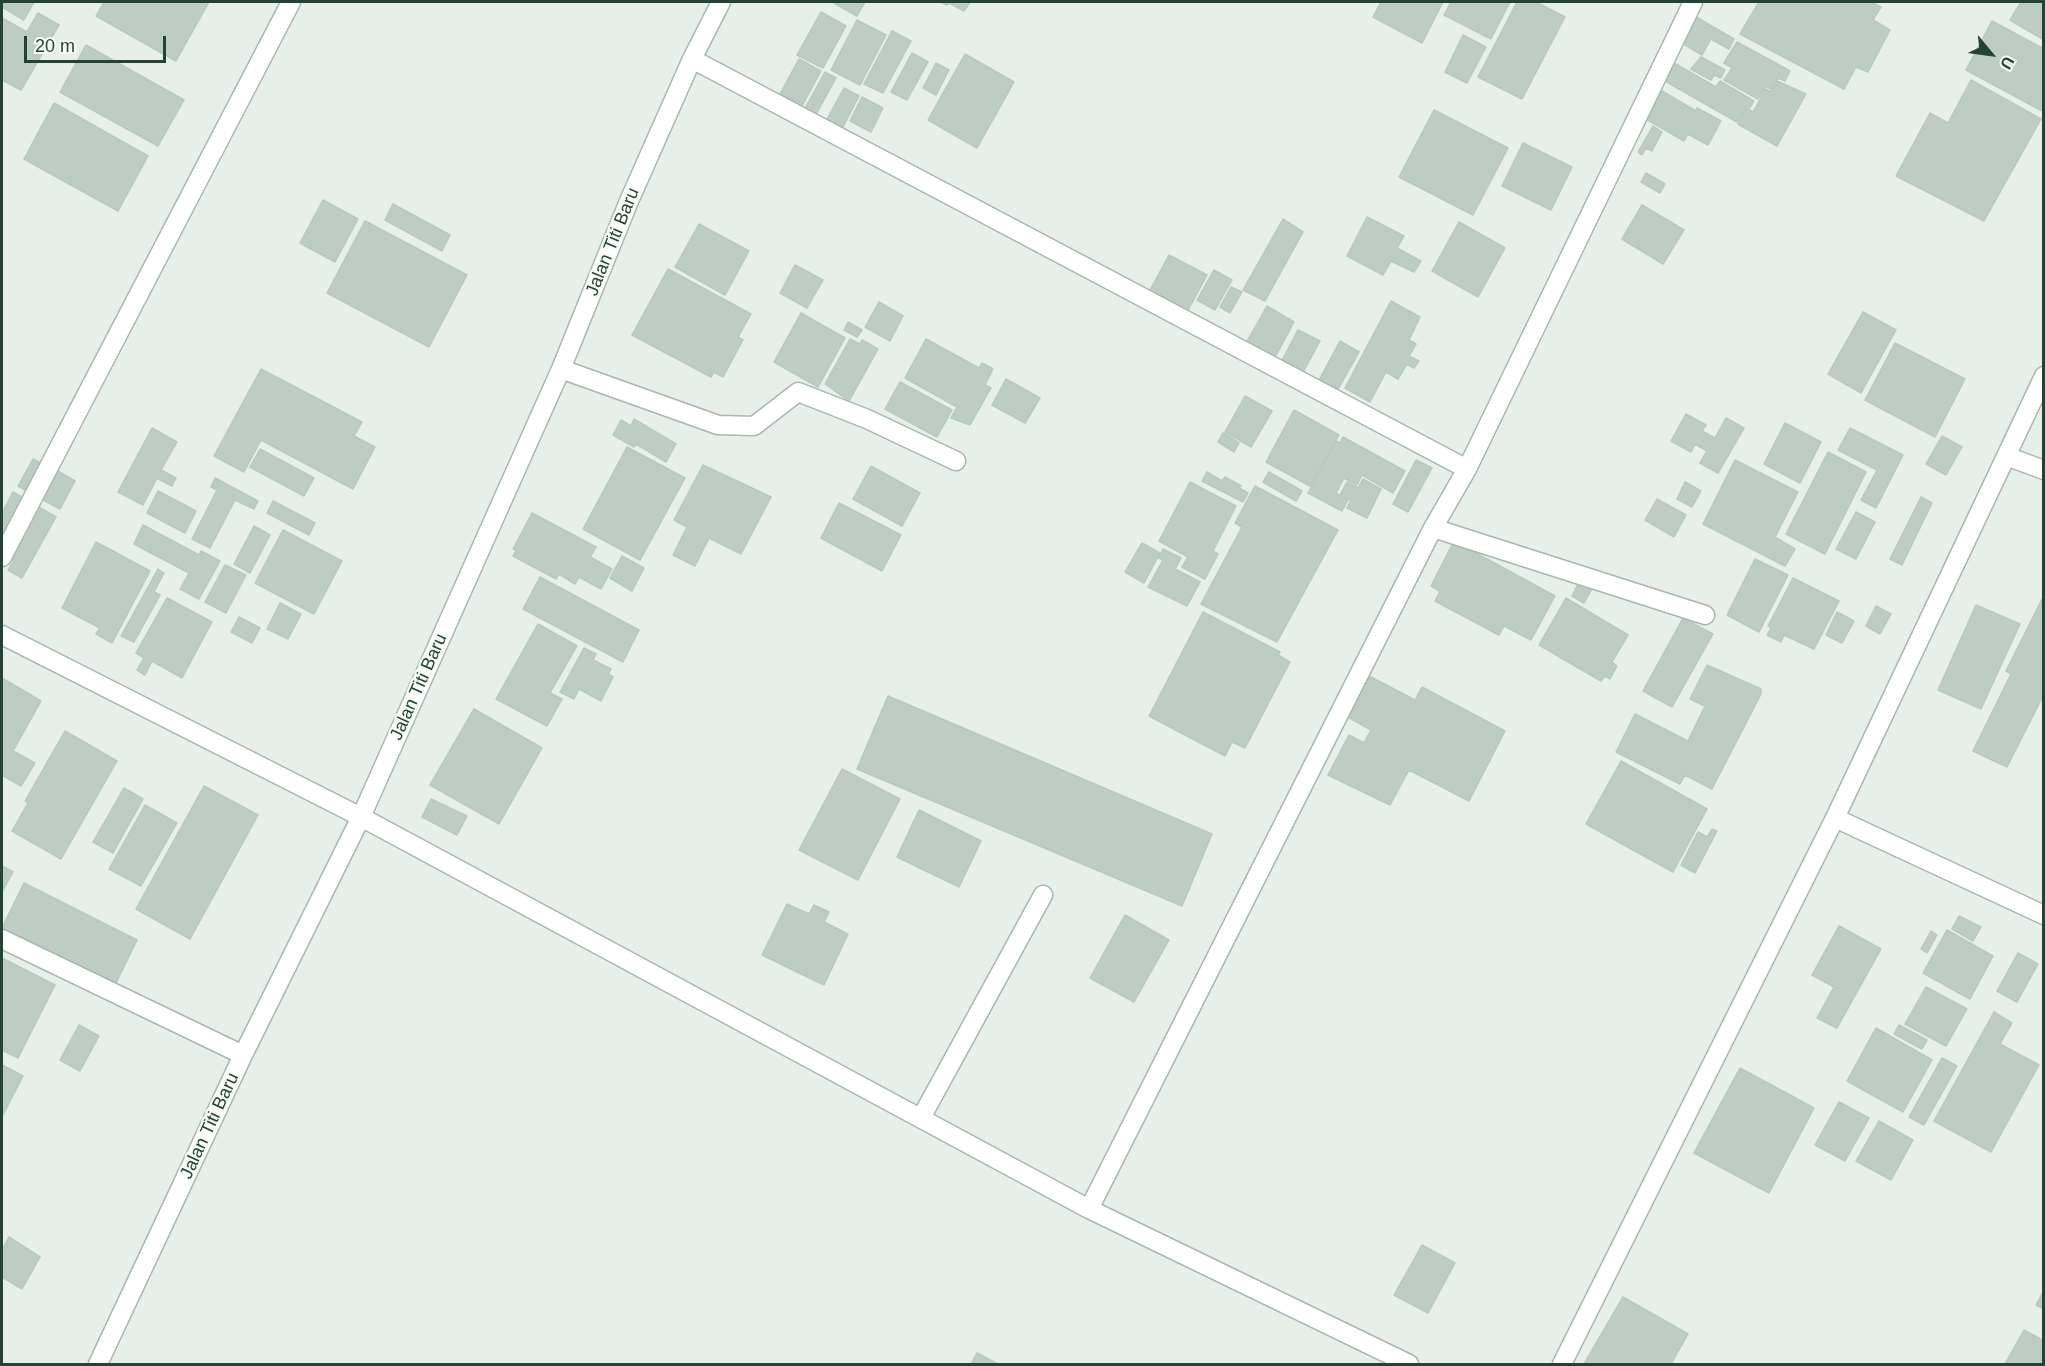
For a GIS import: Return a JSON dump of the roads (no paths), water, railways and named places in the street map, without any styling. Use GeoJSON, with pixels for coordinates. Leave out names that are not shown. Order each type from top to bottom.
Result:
{"type":"FeatureCollection","features":[{"type":"Feature","properties":{"kind":"street"},"geometry":{"type":"LineString","coordinates":[[2,556],[291,2]]}},
{"type":"Feature","properties":{"kind":"street","name":"Jalan Titi Baru"},"geometry":{"type":"LineString","coordinates":[[98,1365],[243,1055],[361,817],[561,369],[628,201],[721,2]]}},
{"type":"Feature","properties":{"kind":"street"},"geometry":{"type":"LineString","coordinates":[[1089,1209],[1433,528],[1467,470],[1693,2]]}},
{"type":"Feature","properties":{"kind":"street"},"geometry":{"type":"LineString","coordinates":[[692,60],[1467,470]]}},
{"type":"Feature","properties":{"kind":"street"},"geometry":{"type":"LineString","coordinates":[[561,369],[718,425],[754,426],[798,392],[867,419],[956,461]]}},
{"type":"Feature","properties":{"kind":"street"},"geometry":{"type":"LineString","coordinates":[[1562,1365],[1835,818],[2043,376]]}},
{"type":"Feature","properties":{"kind":"street"},"geometry":{"type":"LineString","coordinates":[[2006,456],[2043,470]]}},
{"type":"Feature","properties":{"kind":"street"},"geometry":{"type":"LineString","coordinates":[[1433,528],[1705,615]]}},
{"type":"Feature","properties":{"kind":"street"},"geometry":{"type":"LineString","coordinates":[[2,635],[361,817],[1089,1209],[1409,1365]]}},
{"type":"Feature","properties":{"kind":"street"},"geometry":{"type":"LineString","coordinates":[[1835,818],[2043,915]]}},
{"type":"Feature","properties":{"kind":"street"},"geometry":{"type":"LineString","coordinates":[[921,1118],[1043,895]]}},
{"type":"Feature","properties":{"kind":"street"},"geometry":{"type":"LineString","coordinates":[[2,939],[243,1055]]}}]}
